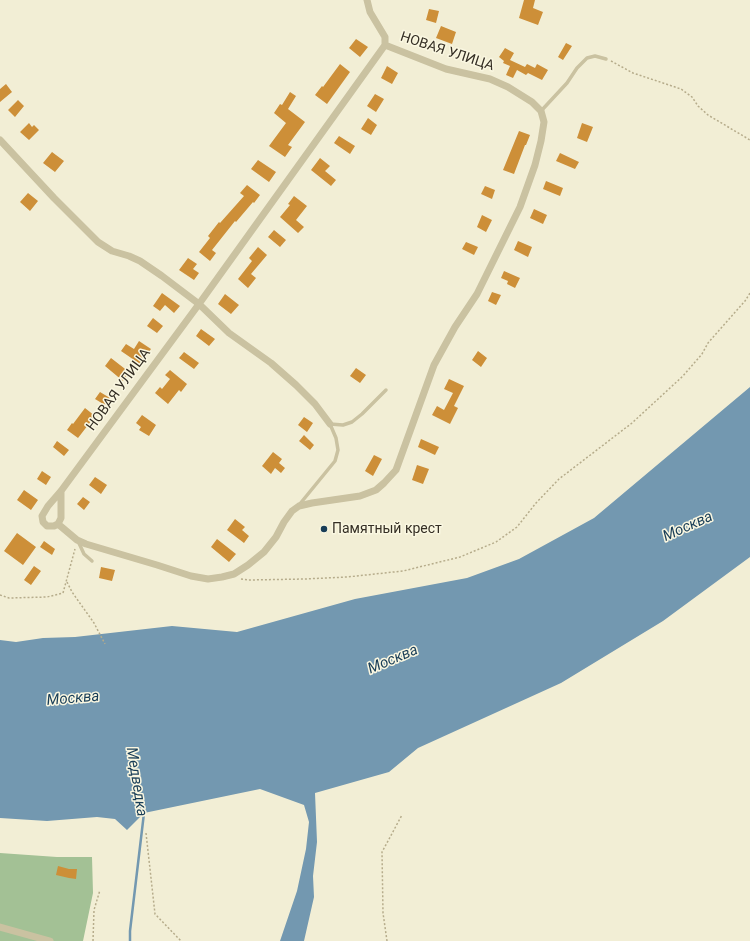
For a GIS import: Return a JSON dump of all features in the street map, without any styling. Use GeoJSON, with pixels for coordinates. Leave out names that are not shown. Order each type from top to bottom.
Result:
{"type":"FeatureCollection","features":[{"type":"Feature","properties":{"kind":"street","name":"НОВАЯ УЛИЦА"},"geometry":{"type":"LineString","coordinates":[[58,524],[54,526],[47,526],[43,522],[42,516],[48,506],[61,491],[199,304],[385,45],[384,37],[370,12],[367,0]]}},
{"type":"Feature","properties":{"kind":"street","name":"НОВАЯ УЛИЦА"},"geometry":{"type":"LineString","coordinates":[[385,45],[446,68],[490,79],[508,87],[532,102],[542,111]]}},
{"type":"Feature","properties":{"kind":"street"},"geometry":{"type":"LineString","coordinates":[[61,491],[61,518],[58,524],[77,540],[191,576],[208,579],[222,578],[234,574],[248,565],[264,552],[276,537],[292,511],[299,506],[360,496],[376,490],[396,470],[434,365],[455,327],[477,294],[520,207],[535,165],[541,141],[544,122],[542,111]]}},
{"type":"Feature","properties":{"kind":"street"},"geometry":{"type":"LineString","coordinates":[[0,140],[54,198],[98,242],[112,251],[140,261],[199,304],[229,333],[270,363],[296,385],[315,404],[330,424]]}},
{"type":"Feature","properties":{"kind":"street"},"geometry":{"type":"LineString","coordinates":[[0,927],[50,941]]}},
{"type":"Feature","properties":{"kind":"lane"},"geometry":{"type":"LineString","coordinates":[[542,111],[587,58],[595,56],[606,59]]}},
{"type":"Feature","properties":{"kind":"lane"},"geometry":{"type":"LineString","coordinates":[[299,506],[335,461],[338,450],[336,438],[330,424],[343,425],[352,422],[386,390]]}},
{"type":"Feature","properties":{"kind":"lane"},"geometry":{"type":"LineString","coordinates":[[77,540],[84,554],[92,561]]}},
{"type":"Feature","properties":{"kind":"path"},"geometry":{"type":"LineString","coordinates":[[606,59],[633,73],[681,89],[692,97],[698,106],[708,115],[750,140]]}},
{"type":"Feature","properties":{"kind":"path"},"geometry":{"type":"LineString","coordinates":[[241,579],[348,577],[403,571],[460,557],[496,542],[516,527],[559,478],[632,423],[683,376],[702,354],[708,343],[745,301],[750,293]]}},
{"type":"Feature","properties":{"kind":"path"},"geometry":{"type":"LineString","coordinates":[[0,594],[9,598],[47,597],[63,593],[77,540]]}},
{"type":"Feature","properties":{"kind":"path"},"geometry":{"type":"LineString","coordinates":[[67,582],[72,592],[94,623],[105,644]]}},
{"type":"Feature","properties":{"kind":"path"},"geometry":{"type":"LineString","coordinates":[[387,941],[383,913],[382,852],[402,814]]}},
{"type":"Feature","properties":{"kind":"path"},"geometry":{"type":"LineString","coordinates":[[146,833],[154,914],[181,941]]}},
{"type":"Feature","properties":{"kind":"path"},"geometry":{"type":"LineString","coordinates":[[93,941],[94,910],[100,890]]}},
{"type":"Feature","properties":{"kind":"green space"},"geometry":{"type":"Polygon","coordinates":[[[0,853],[57,857],[92,857],[93,893],[83,941],[0,941],[0,853]]]}},
{"type":"Feature","properties":{"kind":"water","name":"Москва"},"geometry":{"type":"Polygon","coordinates":[[[750,387],[750,557],[663,621],[561,683],[418,748],[389,772],[315,793],[317,842],[313,876],[314,897],[304,941],[280,941],[297,891],[306,849],[309,822],[304,805],[260,789],[144,813],[127,830],[115,819],[97,817],[47,821],[0,818],[0,640],[16,642],[43,638],[75,637],[172,626],[237,632],[355,599],[467,578],[519,559],[594,518],[750,387]]]}},
{"type":"Feature","properties":{"kind":"building"},"geometry":{"type":"Polygon","coordinates":[[[524,0],[535,0],[533,8],[543,12],[538,25],[519,18],[524,0]]]}},
{"type":"Feature","properties":{"kind":"building"},"geometry":{"type":"Polygon","coordinates":[[[429,9],[439,11],[436,23],[426,20],[429,9]]]}},
{"type":"Feature","properties":{"kind":"building"},"geometry":{"type":"Polygon","coordinates":[[[441,26],[456,32],[452,44],[436,38],[441,26]]]}},
{"type":"Feature","properties":{"kind":"building"},"geometry":{"type":"Polygon","coordinates":[[[356,39],[368,47],[360,57],[349,48],[356,39]]]}},
{"type":"Feature","properties":{"kind":"building"},"geometry":{"type":"Polygon","coordinates":[[[566,43],[572,46],[563,60],[558,57],[566,43]]]}},
{"type":"Feature","properties":{"kind":"building"},"geometry":{"type":"Polygon","coordinates":[[[505,48],[514,53],[510,60],[525,67],[527,64],[535,68],[537,64],[548,70],[542,80],[528,73],[526,75],[517,70],[513,78],[506,75],[510,66],[503,63],[504,61],[499,57],[505,48]]]}},
{"type":"Feature","properties":{"kind":"building"},"geometry":{"type":"Polygon","coordinates":[[[340,64],[350,72],[327,104],[315,95],[322,86],[323,87],[340,64]]]}},
{"type":"Feature","properties":{"kind":"building"},"geometry":{"type":"Polygon","coordinates":[[[387,66],[398,73],[392,84],[381,78],[387,66]]]}},
{"type":"Feature","properties":{"kind":"building"},"geometry":{"type":"Polygon","coordinates":[[[6,84],[12,92],[0,102],[0,89],[6,84]]]}},
{"type":"Feature","properties":{"kind":"building"},"geometry":{"type":"Polygon","coordinates":[[[290,92],[296,96],[288,109],[305,122],[288,145],[292,147],[285,157],[269,146],[286,123],[274,113],[280,104],[282,105],[290,92]]]}},
{"type":"Feature","properties":{"kind":"building"},"geometry":{"type":"Polygon","coordinates":[[[375,94],[384,99],[376,112],[367,106],[375,94]]]}},
{"type":"Feature","properties":{"kind":"building"},"geometry":{"type":"Polygon","coordinates":[[[18,100],[24,106],[15,117],[8,110],[18,100]]]}},
{"type":"Feature","properties":{"kind":"building"},"geometry":{"type":"Polygon","coordinates":[[[368,118],[377,125],[371,135],[361,129],[368,118]]]}},
{"type":"Feature","properties":{"kind":"building"},"geometry":{"type":"Polygon","coordinates":[[[29,123],[32,127],[34,125],[39,130],[29,140],[20,132],[29,123]]]}},
{"type":"Feature","properties":{"kind":"building"},"geometry":{"type":"Polygon","coordinates":[[[582,123],[593,127],[587,142],[577,138],[582,123]]]}},
{"type":"Feature","properties":{"kind":"building"},"geometry":{"type":"Polygon","coordinates":[[[519,131],[530,135],[514,174],[503,170],[519,131]]]}},
{"type":"Feature","properties":{"kind":"building"},"geometry":{"type":"Polygon","coordinates":[[[339,136],[355,146],[350,154],[334,143],[339,136]]]}},
{"type":"Feature","properties":{"kind":"building"},"geometry":{"type":"Polygon","coordinates":[[[52,152],[64,161],[55,172],[43,163],[52,152]]]}},
{"type":"Feature","properties":{"kind":"building"},"geometry":{"type":"Polygon","coordinates":[[[560,153],[579,162],[575,169],[556,161],[560,153]]]}},
{"type":"Feature","properties":{"kind":"building"},"geometry":{"type":"Polygon","coordinates":[[[320,158],[330,166],[325,171],[336,180],[331,186],[311,170],[320,158]]]}},
{"type":"Feature","properties":{"kind":"building"},"geometry":{"type":"Polygon","coordinates":[[[258,160],[276,172],[269,182],[251,169],[258,160]]]}},
{"type":"Feature","properties":{"kind":"building"},"geometry":{"type":"Polygon","coordinates":[[[546,181],[563,188],[560,196],[543,189],[546,181]]]}},
{"type":"Feature","properties":{"kind":"building"},"geometry":{"type":"Polygon","coordinates":[[[247,185],[260,195],[236,222],[235,221],[212,250],[216,253],[210,261],[199,252],[210,238],[208,236],[219,222],[220,223],[244,196],[240,193],[247,185]]]}},
{"type":"Feature","properties":{"kind":"building"},"geometry":{"type":"Polygon","coordinates":[[[485,186],[495,190],[492,199],[481,194],[485,186]]]}},
{"type":"Feature","properties":{"kind":"building"},"geometry":{"type":"Polygon","coordinates":[[[28,193],[38,201],[30,211],[20,202],[28,193]]]}},
{"type":"Feature","properties":{"kind":"building"},"geometry":{"type":"Polygon","coordinates":[[[294,196],[307,206],[296,220],[304,227],[298,233],[280,217],[290,205],[288,204],[294,196]]]}},
{"type":"Feature","properties":{"kind":"building"},"geometry":{"type":"Polygon","coordinates":[[[534,209],[547,215],[543,224],[530,218],[534,209]]]}},
{"type":"Feature","properties":{"kind":"building"},"geometry":{"type":"Polygon","coordinates":[[[482,215],[492,220],[486,232],[477,227],[482,215]]]}},
{"type":"Feature","properties":{"kind":"building"},"geometry":{"type":"Polygon","coordinates":[[[274,230],[286,240],[280,247],[268,237],[274,230]]]}},
{"type":"Feature","properties":{"kind":"building"},"geometry":{"type":"Polygon","coordinates":[[[518,241],[532,247],[528,257],[514,250],[518,241]]]}},
{"type":"Feature","properties":{"kind":"building"},"geometry":{"type":"Polygon","coordinates":[[[466,242],[478,247],[474,255],[462,249],[466,242]]]}},
{"type":"Feature","properties":{"kind":"building"},"geometry":{"type":"Polygon","coordinates":[[[258,247],[267,255],[251,274],[256,278],[248,288],[238,279],[252,261],[249,258],[258,247]]]}},
{"type":"Feature","properties":{"kind":"building"},"geometry":{"type":"Polygon","coordinates":[[[188,258],[197,264],[193,269],[199,273],[194,280],[179,270],[188,258]]]}},
{"type":"Feature","properties":{"kind":"building"},"geometry":{"type":"Polygon","coordinates":[[[504,271],[520,278],[515,288],[507,284],[508,281],[501,278],[504,271]]]}},
{"type":"Feature","properties":{"kind":"building"},"geometry":{"type":"Polygon","coordinates":[[[492,292],[501,295],[496,305],[488,301],[492,292]]]}},
{"type":"Feature","properties":{"kind":"building"},"geometry":{"type":"Polygon","coordinates":[[[162,293],[180,306],[174,313],[165,305],[160,311],[153,306],[162,293]]]}},
{"type":"Feature","properties":{"kind":"building"},"geometry":{"type":"Polygon","coordinates":[[[225,294],[239,305],[231,314],[218,304],[225,294]]]}},
{"type":"Feature","properties":{"kind":"building"},"geometry":{"type":"Polygon","coordinates":[[[153,318],[163,326],[157,333],[147,326],[153,318]]]}},
{"type":"Feature","properties":{"kind":"building"},"geometry":{"type":"Polygon","coordinates":[[[201,329],[215,339],[209,346],[196,336],[201,329]]]}},
{"type":"Feature","properties":{"kind":"building"},"geometry":{"type":"Polygon","coordinates":[[[139,341],[151,349],[140,364],[121,351],[126,344],[134,349],[139,341]]]}},
{"type":"Feature","properties":{"kind":"building"},"geometry":{"type":"Polygon","coordinates":[[[478,351],[487,358],[481,367],[472,360],[478,351]]]}},
{"type":"Feature","properties":{"kind":"building"},"geometry":{"type":"Polygon","coordinates":[[[184,352],[199,363],[194,369],[179,358],[184,352]]]}},
{"type":"Feature","properties":{"kind":"building"},"geometry":{"type":"Polygon","coordinates":[[[111,358],[129,372],[123,381],[105,366],[111,358]]]}},
{"type":"Feature","properties":{"kind":"building"},"geometry":{"type":"Polygon","coordinates":[[[356,368],[366,375],[360,383],[350,376],[356,368]]]}},
{"type":"Feature","properties":{"kind":"building"},"geometry":{"type":"Polygon","coordinates":[[[170,370],[187,384],[181,392],[179,390],[168,404],[155,393],[160,387],[162,389],[170,379],[165,375],[170,370]]]}},
{"type":"Feature","properties":{"kind":"building"},"geometry":{"type":"Polygon","coordinates":[[[449,379],[464,386],[454,406],[458,408],[450,424],[432,415],[437,406],[444,410],[453,393],[444,389],[449,379]]]}},
{"type":"Feature","properties":{"kind":"building"},"geometry":{"type":"Polygon","coordinates":[[[100,392],[110,398],[105,405],[95,399],[100,392]]]}},
{"type":"Feature","properties":{"kind":"building"},"geometry":{"type":"Polygon","coordinates":[[[85,408],[95,416],[78,438],[67,430],[85,408]]]}},
{"type":"Feature","properties":{"kind":"building"},"geometry":{"type":"Polygon","coordinates":[[[142,415],[156,425],[149,436],[139,430],[141,427],[136,423],[142,415]]]}},
{"type":"Feature","properties":{"kind":"building"},"geometry":{"type":"Polygon","coordinates":[[[304,417],[313,423],[307,432],[298,425],[304,417]]]}},
{"type":"Feature","properties":{"kind":"building"},"geometry":{"type":"Polygon","coordinates":[[[304,435],[314,445],[310,450],[299,441],[304,435]]]}},
{"type":"Feature","properties":{"kind":"building"},"geometry":{"type":"Polygon","coordinates":[[[421,439],[439,447],[435,455],[418,447],[421,439]]]}},
{"type":"Feature","properties":{"kind":"building"},"geometry":{"type":"Polygon","coordinates":[[[57,441],[69,450],[64,456],[53,447],[57,441]]]}},
{"type":"Feature","properties":{"kind":"building"},"geometry":{"type":"Polygon","coordinates":[[[273,452],[282,459],[279,463],[285,468],[281,473],[275,468],[271,474],[262,466],[273,452]]]}},
{"type":"Feature","properties":{"kind":"building"},"geometry":{"type":"Polygon","coordinates":[[[374,455],[382,459],[373,476],[365,471],[374,455]]]}},
{"type":"Feature","properties":{"kind":"building"},"geometry":{"type":"Polygon","coordinates":[[[417,465],[429,469],[423,484],[412,480],[417,465]]]}},
{"type":"Feature","properties":{"kind":"building"},"geometry":{"type":"Polygon","coordinates":[[[42,471],[51,477],[46,485],[37,479],[42,471]]]}},
{"type":"Feature","properties":{"kind":"building"},"geometry":{"type":"Polygon","coordinates":[[[95,477],[107,485],[101,494],[89,485],[95,477]]]}},
{"type":"Feature","properties":{"kind":"building"},"geometry":{"type":"Polygon","coordinates":[[[24,490],[38,500],[31,510],[17,500],[24,490]]]}},
{"type":"Feature","properties":{"kind":"building"},"geometry":{"type":"Polygon","coordinates":[[[83,497],[90,502],[84,510],[77,504],[83,497]]]}},
{"type":"Feature","properties":{"kind":"building"},"geometry":{"type":"Polygon","coordinates":[[[235,519],[245,527],[242,530],[249,536],[244,543],[227,530],[235,519]]]}},
{"type":"Feature","properties":{"kind":"building"},"geometry":{"type":"Polygon","coordinates":[[[17,533],[36,547],[23,565],[4,551],[17,533]]]}},
{"type":"Feature","properties":{"kind":"building"},"geometry":{"type":"Polygon","coordinates":[[[217,539],[236,554],[229,562],[211,547],[217,539]]]}},
{"type":"Feature","properties":{"kind":"building"},"geometry":{"type":"Polygon","coordinates":[[[44,541],[55,549],[52,555],[40,547],[44,541]]]}},
{"type":"Feature","properties":{"kind":"building"},"geometry":{"type":"Polygon","coordinates":[[[34,566],[41,571],[31,585],[24,580],[34,566]]]}},
{"type":"Feature","properties":{"kind":"building"},"geometry":{"type":"Polygon","coordinates":[[[101,567],[115,570],[112,581],[99,578],[101,567]]]}},
{"type":"Feature","properties":{"kind":"building"},"geometry":{"type":"Polygon","coordinates":[[[58,866],[69,869],[77,869],[76,879],[56,875],[58,866]]]}},
{"type":"Feature","properties":{"kind":"waterway","name":"Медведка"},"geometry":{"type":"LineString","coordinates":[[130,941],[144,813]]}},
{"type":"Feature","properties":{"kind":"place","name":"Памятный крест"},"geometry":{"type":"Point","coordinates":[324,529]}}]}
